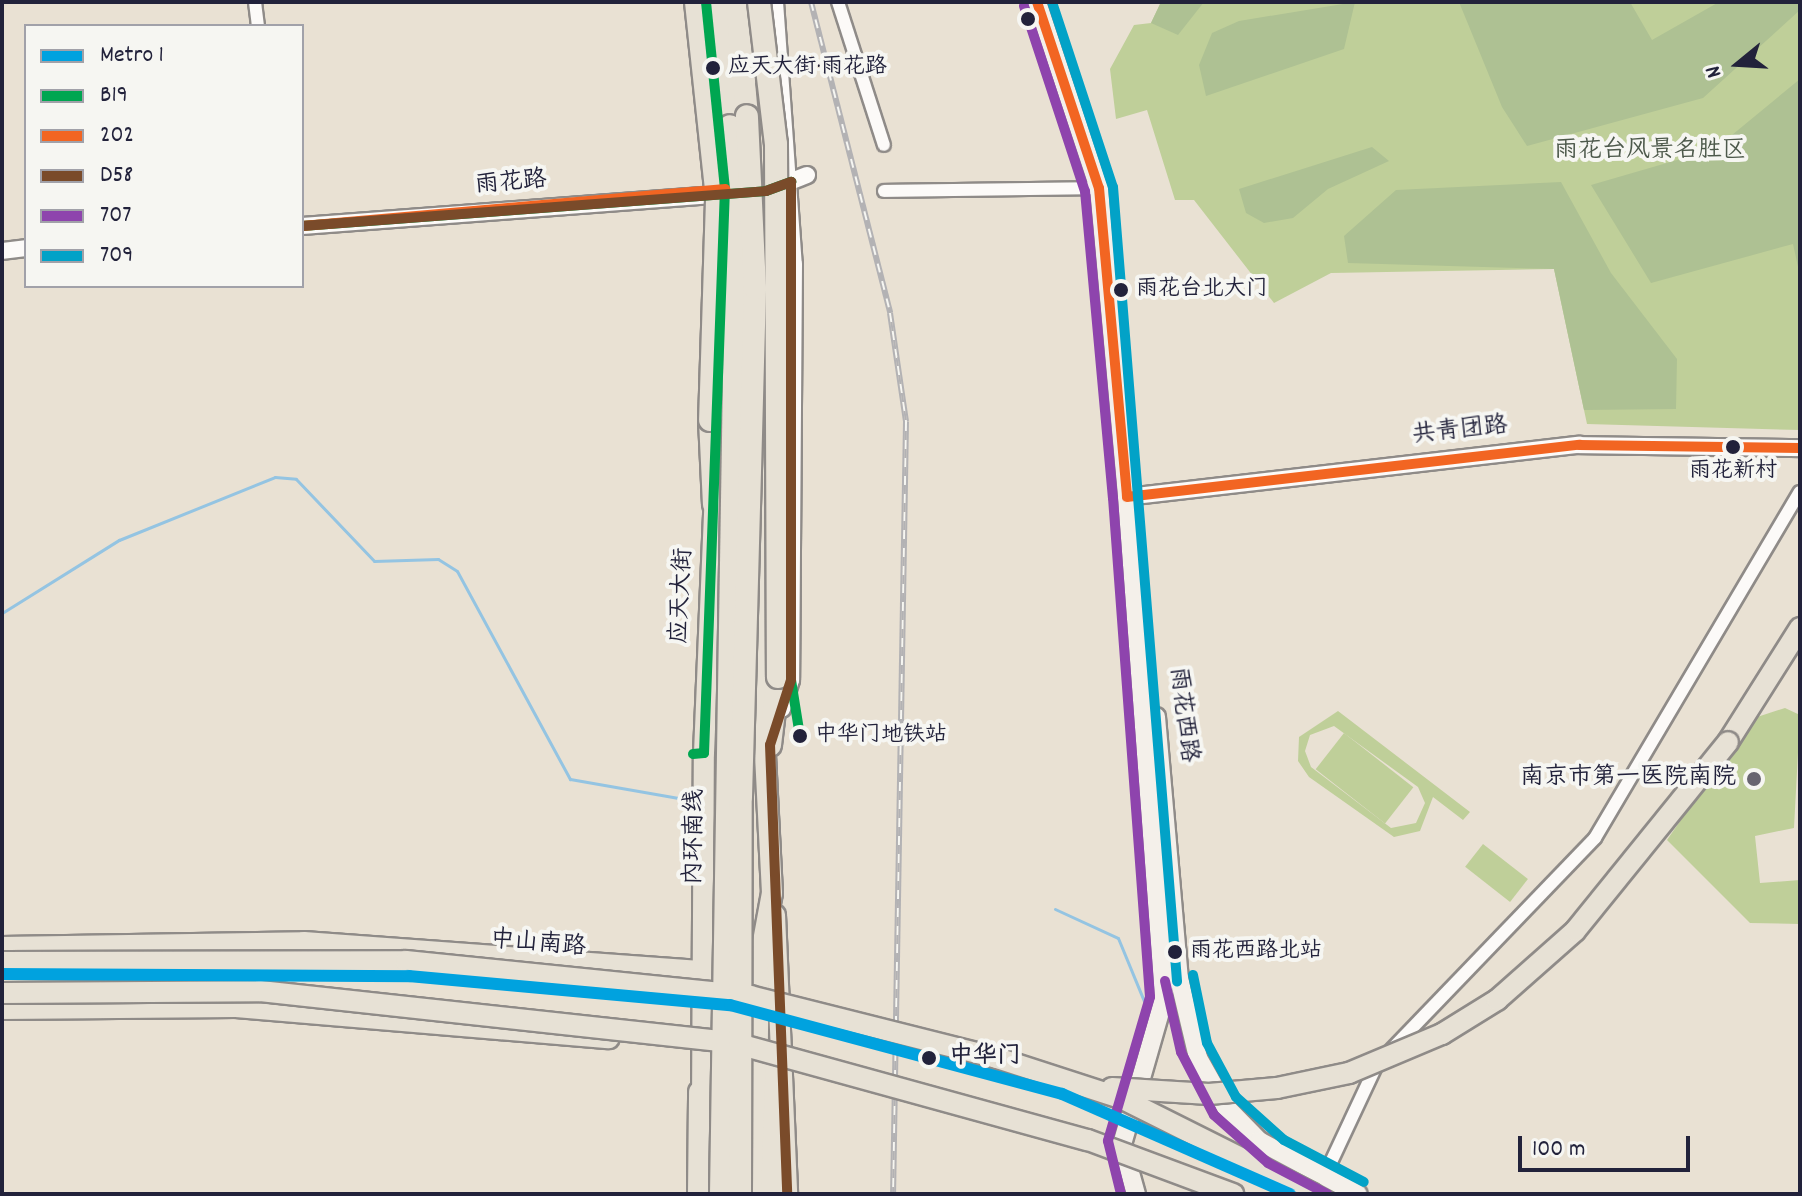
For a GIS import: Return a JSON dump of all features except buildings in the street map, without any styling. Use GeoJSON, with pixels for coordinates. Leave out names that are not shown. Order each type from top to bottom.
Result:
{"type":"FeatureCollection","features":[{"type":"Feature","properties":{"kind":"highway"},"geometry":{"type":"LineString","coordinates":[[696,2],[717,200],[710,420],[714,504]]}},
{"type":"Feature","properties":{"kind":"highway","name":"内环南线"},"geometry":{"type":"LineString","coordinates":[[707,1193],[736,248],[716,2]]}},
{"type":"Feature","properties":{"kind":"highway","name":"内环南线"},"geometry":{"type":"LineString","coordinates":[[737,2],[755,288],[741,797],[764,1191]]}},
{"type":"Feature","properties":{"kind":"highway"},"geometry":{"type":"LineString","coordinates":[[759,2],[776,144],[778,677],[770,745]]}},
{"type":"Feature","properties":{"kind":"highway"},"geometry":{"type":"LineString","coordinates":[[764,1191],[768,1059]]}},
{"type":"Feature","properties":{"kind":"highway"},"geometry":{"type":"LineString","coordinates":[[700,1092],[707,1193]]}},
{"type":"Feature","properties":{"kind":"main road","name":"应天大街"},"geometry":{"type":"LineString","coordinates":[[700,1092],[700,971],[725,189],[706,2]]}},
{"type":"Feature","properties":{"kind":"main road"},"geometry":{"type":"LineString","coordinates":[[2,1009],[236,1007],[698,1047],[768,1059],[772,893],[770,745],[761,678],[766,191],[747,2]]}},
{"type":"Feature","properties":{"kind":"main road","name":"雨花西路"},"geometry":{"type":"LineString","coordinates":[[1037,2],[1099,188],[1127,497],[1164,998],[1122,1144],[1136,1194]]}},
{"type":"Feature","properties":{"kind":"main road","name":"雨花西路"},"geometry":{"type":"LineString","coordinates":[[1127,497],[1163,767],[1181,998],[1194,1048],[1240,1123],[1319,1186]]}},
{"type":"Feature","properties":{"kind":"main road"},"geometry":{"type":"LineString","coordinates":[[1057,1078],[1129,1090],[1240,1092],[1349,1073],[1442,1034],[1497,1000],[1575,931],[1728,742],[1800,628]]}},
{"type":"Feature","properties":{"kind":"main road"},"geometry":{"type":"LineString","coordinates":[[2,947],[304,942],[700,971]]}},
{"type":"Feature","properties":{"kind":"main road","name":"中山南路"},"geometry":{"type":"LineString","coordinates":[[2,962],[406,961],[659,982],[834,1014],[1057,1078]]}},
{"type":"Feature","properties":{"kind":"main road"},"geometry":{"type":"LineString","coordinates":[[2,993],[260,991],[731,1042],[1088,1140],[1233,1194]]}},
{"type":"Feature","properties":{"kind":"main road"},"geometry":{"type":"LineString","coordinates":[[1154,1038],[1176,1027],[1194,1048]]}},
{"type":"Feature","properties":{"kind":"main road","name":"雨花西路"},"geometry":{"type":"LineString","coordinates":[[1057,1078],[1168,1118],[1319,1186],[1358,1194]]}},
{"type":"Feature","properties":{"kind":"street"},"geometry":{"type":"LineString","coordinates":[[255,2],[258,24]]}},
{"type":"Feature","properties":{"kind":"street"},"geometry":{"type":"LineString","coordinates":[[770,745],[791,680],[791,182],[775,2]]}},
{"type":"Feature","properties":{"kind":"street"},"geometry":{"type":"LineString","coordinates":[[838,2],[884,145]]}},
{"type":"Feature","properties":{"kind":"street"},"geometry":{"type":"LineString","coordinates":[[766,191],[807,175]]}},
{"type":"Feature","properties":{"kind":"street"},"geometry":{"type":"LineString","coordinates":[[884,191],[1099,188]]}},
{"type":"Feature","properties":{"kind":"street","name":"雨花路"},"geometry":{"type":"LineString","coordinates":[[304,226],[725,189],[766,191]]}},
{"type":"Feature","properties":{"kind":"street"},"geometry":{"type":"LineString","coordinates":[[2,251],[24,248]]}},
{"type":"Feature","properties":{"kind":"street","name":"共青团路"},"geometry":{"type":"LineString","coordinates":[[1127,497],[1579,445],[1800,448]]}},
{"type":"Feature","properties":{"kind":"street"},"geometry":{"type":"LineString","coordinates":[[1319,1186],[1372,1069],[1595,838],[1800,492]]}},
{"type":"Feature","properties":{"kind":"green space","name":"雨花台风景名胜区"},"geometry":{"type":"Polygon","coordinates":[[[1161,2],[1800,2],[1800,430],[1587,424],[1554,269],[1331,273],[1274,303],[1194,200],[1175,200],[1147,110],[1116,119],[1110,69],[1134,25],[1151,23],[1161,2]]]}},
{"type":"Feature","properties":{"kind":"green space"},"geometry":{"type":"Polygon","coordinates":[[[1161,2],[1204,2],[1178,35],[1151,23],[1161,2]]]}},
{"type":"Feature","properties":{"kind":"green space"},"geometry":{"type":"Polygon","coordinates":[[[1355,2],[1344,49],[1206,96],[1199,65],[1212,33],[1239,21],[1355,2]]]}},
{"type":"Feature","properties":{"kind":"green space"},"geometry":{"type":"Polygon","coordinates":[[[1459,2],[1630,2],[1652,40],[1719,2],[1800,2],[1800,10],[1703,98],[1527,146],[1502,107],[1459,2]]]}},
{"type":"Feature","properties":{"kind":"green space"},"geometry":{"type":"Polygon","coordinates":[[[1800,79],[1800,276],[1793,244],[1651,283],[1591,185],[1715,149],[1800,79]]]}},
{"type":"Feature","properties":{"kind":"green space"},"geometry":{"type":"Polygon","coordinates":[[[1372,147],[1389,161],[1328,189],[1293,218],[1264,223],[1246,213],[1239,189],[1372,147]]]}},
{"type":"Feature","properties":{"kind":"green space"},"geometry":{"type":"Polygon","coordinates":[[[1561,182],[1611,273],[1677,359],[1676,409],[1584,410],[1554,269],[1348,263],[1344,236],[1396,190],[1561,182]]]}},
{"type":"Feature","properties":{"kind":"green space","name":"南京市第一医院南院"},"geometry":{"type":"Polygon","coordinates":[[[1785,708],[1800,715],[1794,828],[1755,836],[1760,883],[1800,880],[1800,924],[1750,923],[1667,840],[1751,719],[1785,708]]]}},
{"type":"Feature","properties":{"kind":"green space"},"geometry":{"type":"Polygon","coordinates":[[[1338,711],[1470,812],[1463,820],[1433,797],[1420,831],[1394,837],[1309,777],[1298,761],[1299,737],[1338,711]],[[1334,726],[1310,735],[1305,751],[1311,767],[1391,828],[1416,823],[1425,803],[1418,787],[1334,726]]]}},
{"type":"Feature","properties":{"kind":"green space"},"geometry":{"type":"Polygon","coordinates":[[[1344,733],[1413,787],[1385,823],[1316,769],[1344,733]]]}},
{"type":"Feature","properties":{"kind":"green space"},"geometry":{"type":"Polygon","coordinates":[[[1483,844],[1528,879],[1510,902],[1465,867],[1483,844]]]}},
{"type":"Feature","properties":{"kind":"waterway"},"geometry":{"type":"LineString","coordinates":[[2,613],[119,540],[275,477],[296,479],[374,561],[438,559],[457,571],[570,779],[678,798]]}},
{"type":"Feature","properties":{"kind":"waterway"},"geometry":{"type":"LineString","coordinates":[[1055,909],[1118,938],[1144,1001]]}},
{"type":"Feature","properties":{"kind":"railway"},"geometry":{"type":"LineString","coordinates":[[811,2],[890,313],[906,422],[893,1194]]}},
{"type":"Feature","properties":{"kind":"metro line","name":"1"},"geometry":{"type":"LineString","coordinates":[[2,974],[409,976],[730,1005],[1062,1094],[1290,1194]]}},
{"type":"Feature","properties":{"kind":"transit line","name":"B19"},"geometry":{"type":"LineString","coordinates":[[693,754],[704,753],[725,189],[706,2]]}},
{"type":"Feature","properties":{"kind":"transit line","name":"202"},"geometry":{"type":"LineString","coordinates":[[1037,2],[1099,188],[1127,497],[1579,445],[1800,448]]}},
{"type":"Feature","properties":{"kind":"transit line","name":"709"},"geometry":{"type":"LineString","coordinates":[[1052,2],[1113,187],[1177,981]]}},
{"type":"Feature","properties":{"kind":"transit line","name":"707"},"geometry":{"type":"LineString","coordinates":[[1024,6],[1085,191],[1113,498],[1150,997],[1108,1141],[1121,1194]]}},
{"type":"Feature","properties":{"kind":"transit line","name":"B19"},"geometry":{"type":"LineString","coordinates":[[304,226],[766,191],[791,182],[791,680],[800,736]]}},
{"type":"Feature","properties":{"kind":"transit line","name":"D58"},"geometry":{"type":"LineString","coordinates":[[304,226],[766,191],[791,182],[791,680],[770,745],[787,1194]]}},
{"type":"Feature","properties":{"kind":"transit line","name":"202"},"geometry":{"type":"LineString","coordinates":[[304,226],[725,189]]}},
{"type":"Feature","properties":{"kind":"transit line","name":"709"},"geometry":{"type":"LineString","coordinates":[[1193,975],[1207,1043],[1236,1097],[1284,1140],[1364,1182]]}},
{"type":"Feature","properties":{"kind":"transit line","name":"707"},"geometry":{"type":"LineString","coordinates":[[1165,981],[1181,1052],[1214,1115],[1268,1163],[1327,1194]]}},
{"type":"Feature","properties":{"kind":"place","name":"应天大街·雨花路"},"geometry":{"type":"Point","coordinates":[713,68]}},
{"type":"Feature","properties":{"kind":"place","name":"雨花台北大门"},"geometry":{"type":"Point","coordinates":[1121,290]}},
{"type":"Feature","properties":{"kind":"place","name":"雨花新村"},"geometry":{"type":"Point","coordinates":[1733,447]}},
{"type":"Feature","properties":{"kind":"place","name":"中华门地铁站"},"geometry":{"type":"Point","coordinates":[800,736]}},
{"type":"Feature","properties":{"kind":"place","name":"南京市第一医院南院"},"geometry":{"type":"Point","coordinates":[1754,779]}},
{"type":"Feature","properties":{"kind":"place","name":"雨花西路北站"},"geometry":{"type":"Point","coordinates":[1175,952]}},
{"type":"Feature","properties":{"kind":"place","name":"中华门"},"geometry":{"type":"Point","coordinates":[929,1058]}}]}
